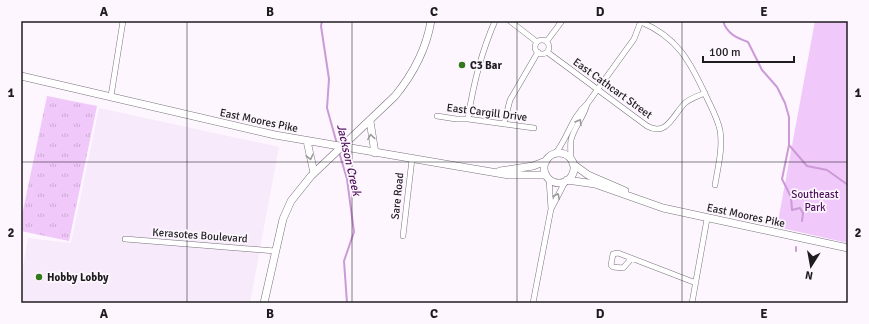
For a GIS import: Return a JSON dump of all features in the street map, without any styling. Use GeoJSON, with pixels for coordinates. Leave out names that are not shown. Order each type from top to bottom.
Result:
{"type":"FeatureCollection","features":[{"type":"Feature","properties":{"kind":"main road"},"geometry":{"type":"LineString","coordinates":[[264,303],[283,219],[291,201],[314,173],[345,147],[407,82],[424,49],[431,21]]}},
{"type":"Feature","properties":{"kind":"main road","name":"East Moores Pike"},"geometry":{"type":"LineString","coordinates":[[21,76],[212,121],[327,144],[509,175],[547,177]]}},
{"type":"Feature","properties":{"kind":"main road"},"geometry":{"type":"LineString","coordinates":[[370,122],[375,153]]}},
{"type":"Feature","properties":{"kind":"main road"},"geometry":{"type":"LineString","coordinates":[[307,140],[314,173]]}},
{"type":"Feature","properties":{"kind":"main road"},"geometry":{"type":"LineString","coordinates":[[555,154],[565,155],[572,162],[573,173],[566,181],[558,183],[547,177],[544,170],[546,161],[555,154]]}},
{"type":"Feature","properties":{"kind":"main road","name":"East Moores Pike"},"geometry":{"type":"LineString","coordinates":[[496,172],[533,166],[546,161]]}},
{"type":"Feature","properties":{"kind":"main road","name":"East Moores Pike"},"geometry":{"type":"LineString","coordinates":[[572,162],[588,175],[610,183],[641,200]]}},
{"type":"Feature","properties":{"kind":"main road","name":"East Moores Pike"},"geometry":{"type":"LineString","coordinates":[[566,181],[588,182],[663,208],[707,219],[848,248]]}},
{"type":"Feature","properties":{"kind":"street"},"geometry":{"type":"LineString","coordinates":[[111,96],[123,21]]}},
{"type":"Feature","properties":{"kind":"street"},"geometry":{"type":"LineString","coordinates":[[468,119],[483,50],[495,21]]}},
{"type":"Feature","properties":{"kind":"street"},"geometry":{"type":"LineString","coordinates":[[510,21],[537,42]]}},
{"type":"Feature","properties":{"kind":"street"},"geometry":{"type":"LineString","coordinates":[[547,41],[562,21]]}},
{"type":"Feature","properties":{"kind":"street"},"geometry":{"type":"LineString","coordinates":[[572,162],[571,140],[587,104],[634,39],[641,22],[653,27],[680,48],[694,69],[715,114],[720,130],[720,151],[715,185]]}},
{"type":"Feature","properties":{"kind":"street"},"geometry":{"type":"LineString","coordinates":[[537,42],[541,40],[547,41]]}},
{"type":"Feature","properties":{"kind":"street"},"geometry":{"type":"LineString","coordinates":[[537,42],[535,46],[538,52],[543,54],[547,52],[549,47],[547,41]]}},
{"type":"Feature","properties":{"kind":"street"},"geometry":{"type":"LineString","coordinates":[[504,124],[510,100],[538,52]]}},
{"type":"Feature","properties":{"kind":"street","name":"East Cathcart Street"},"geometry":{"type":"LineString","coordinates":[[547,52],[647,126],[659,130],[668,124],[690,99],[704,93]]}},
{"type":"Feature","properties":{"kind":"street"},"geometry":{"type":"LineString","coordinates":[[555,154],[563,142],[570,125],[581,109],[587,104]]}},
{"type":"Feature","properties":{"kind":"street","name":"East Cargill Drive"},"geometry":{"type":"LineString","coordinates":[[437,116],[534,128]]}},
{"type":"Feature","properties":{"kind":"street","name":"Sare Road"},"geometry":{"type":"LineString","coordinates":[[403,236],[412,159]]}},
{"type":"Feature","properties":{"kind":"street"},"geometry":{"type":"LineString","coordinates":[[547,177],[551,209]]}},
{"type":"Feature","properties":{"kind":"street"},"geometry":{"type":"LineString","coordinates":[[533,303],[551,209],[566,181]]}},
{"type":"Feature","properties":{"kind":"street"},"geometry":{"type":"LineString","coordinates":[[692,303],[707,219]]}},
{"type":"Feature","properties":{"kind":"street","name":"Kerasotes Boulevard"},"geometry":{"type":"LineString","coordinates":[[125,239],[275,251]]}},
{"type":"Feature","properties":{"kind":"street"},"geometry":{"type":"LineString","coordinates":[[631,259],[696,283]]}},
{"type":"Feature","properties":{"kind":"shaded area"},"geometry":{"type":"Polygon","coordinates":[[[99,108],[279,147],[250,303],[21,303],[21,278],[28,238],[71,243],[99,108]]]}},
{"type":"Feature","properties":{"kind":"green space","name":"Southeast Park"},"geometry":{"type":"Polygon","coordinates":[[[815,21],[848,21],[848,243],[777,227],[815,21]]]}},
{"type":"Feature","properties":{"kind":"green space"},"geometry":{"type":"Polygon","coordinates":[[[47,96],[97,106],[69,241],[21,231],[21,220],[47,96]]]}},
{"type":"Feature","properties":{"kind":"waterway","name":"Jackson Creek"},"geometry":{"type":"LineString","coordinates":[[322,21],[321,26],[329,79],[327,108],[337,144]]}},
{"type":"Feature","properties":{"kind":"waterway"},"geometry":{"type":"LineString","coordinates":[[723,21],[730,32],[736,37],[748,42],[762,70],[777,87],[785,103],[789,117],[789,145],[782,179],[791,197],[792,210],[800,208],[803,213],[802,221]]}},
{"type":"Feature","properties":{"kind":"waterway"},"geometry":{"type":"LineString","coordinates":[[789,145],[807,166],[827,170],[848,185]]}},
{"type":"Feature","properties":{"kind":"waterway","name":"Jackson Creek"},"geometry":{"type":"LineString","coordinates":[[339,152],[347,179],[354,232],[344,261],[347,303]]}},
{"type":"Feature","properties":{"kind":"place","name":"C3 Bar"},"geometry":{"type":"Point","coordinates":[462,65]}},
{"type":"Feature","properties":{"kind":"place","name":"Hobby Lobby"},"geometry":{"type":"Point","coordinates":[39,277]}}]}
